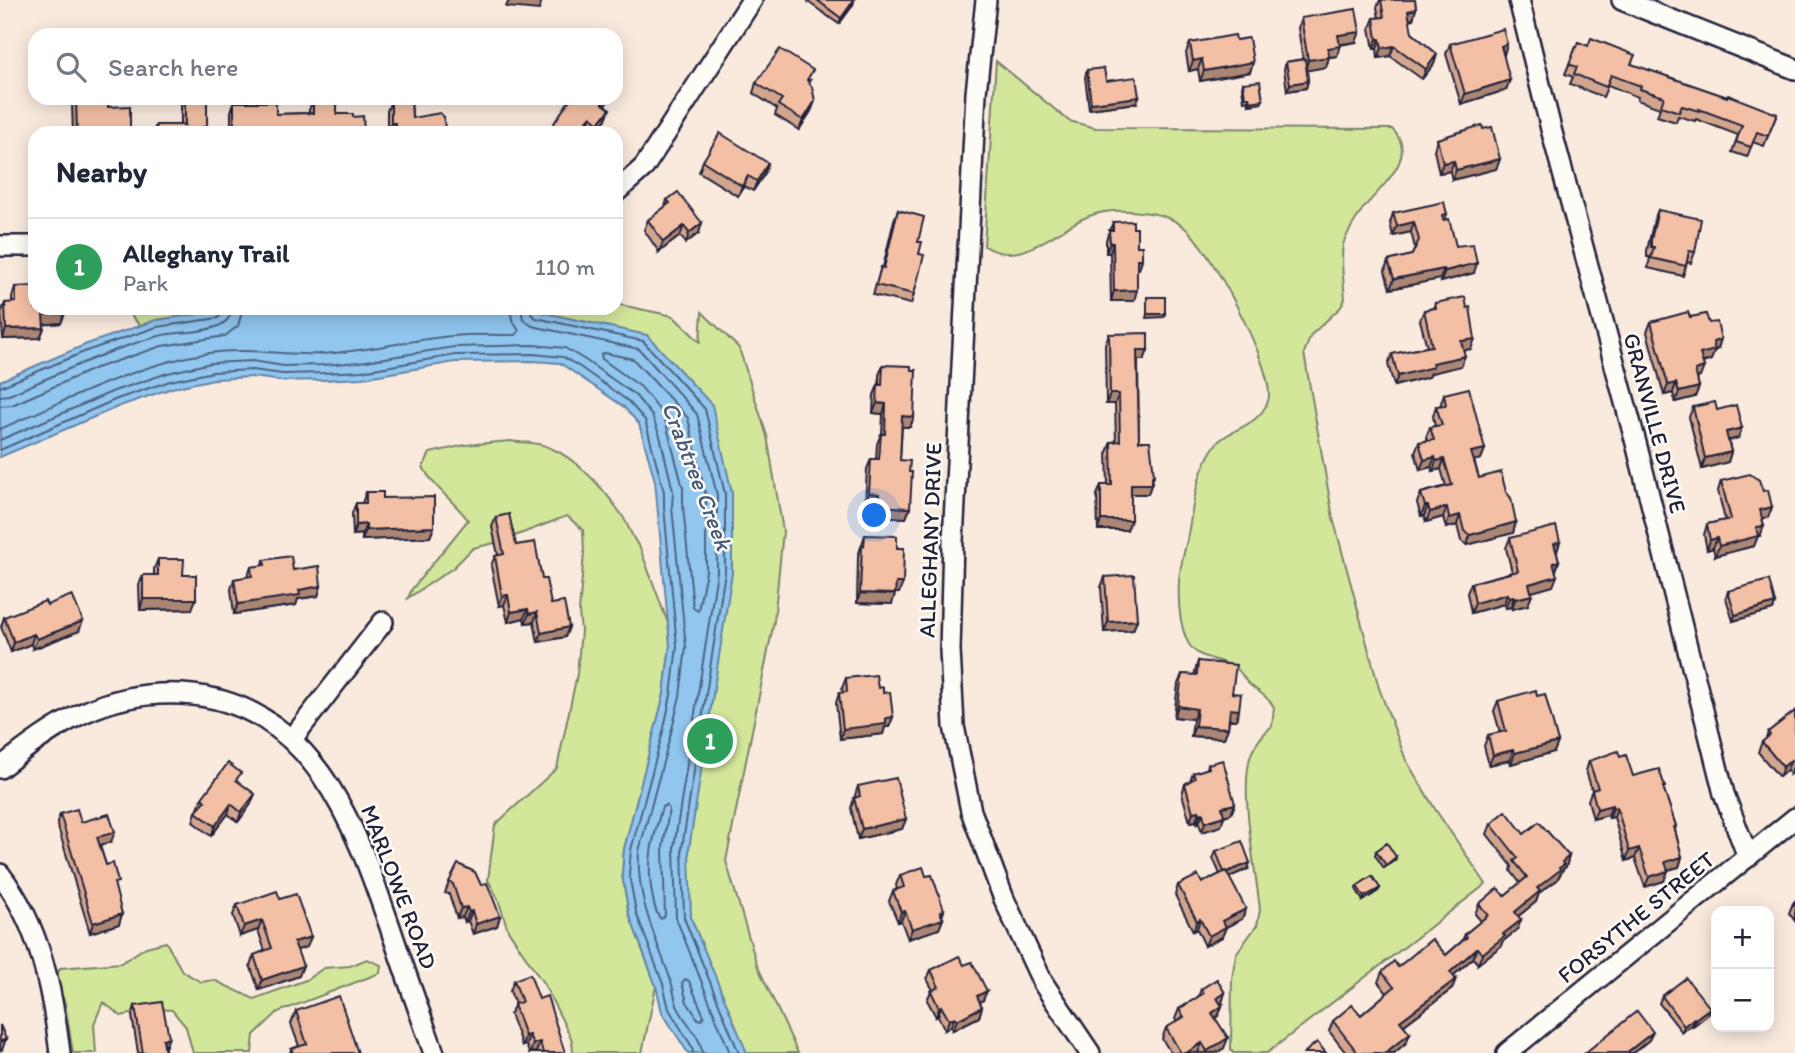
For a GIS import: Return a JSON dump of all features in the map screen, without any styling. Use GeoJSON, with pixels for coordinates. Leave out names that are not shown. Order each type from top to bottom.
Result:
{"type":"FeatureCollection","features":[{"type":"Feature","properties":{"kind":"street"},"geometry":{"type":"LineString","coordinates":[[623,186],[643,167],[751,0]]}},
{"type":"Feature","properties":{"kind":"street","name":"ALLEGHANY DRIVE"},"geometry":{"type":"LineString","coordinates":[[986,0],[976,93],[953,541],[950,650],[954,726],[971,811],[1004,899],[1043,983],[1090,1053]]}},
{"type":"Feature","properties":{"kind":"street","name":"GRANVILLE DRIVE"},"geometry":{"type":"LineString","coordinates":[[1519,0],[1550,130],[1643,469],[1724,794],[1748,857]]}},
{"type":"Feature","properties":{"kind":"street"},"geometry":{"type":"LineString","coordinates":[[1622,0],[1795,69]]}},
{"type":"Feature","properties":{"kind":"street"},"geometry":{"type":"LineString","coordinates":[[0,246],[28,246]]}},
{"type":"Feature","properties":{"kind":"street"},"geometry":{"type":"LineString","coordinates":[[292,739],[383,622]]}},
{"type":"Feature","properties":{"kind":"street","name":"MARLOWE ROAD"},"geometry":{"type":"LineString","coordinates":[[0,768],[62,722],[96,705],[164,693],[205,695],[246,709],[292,739],[317,765],[338,798],[366,859],[434,1053]]}},
{"type":"Feature","properties":{"kind":"street","name":"FORSYTHE STREET"},"geometry":{"type":"LineString","coordinates":[[1507,1053],[1795,818]]}},
{"type":"Feature","properties":{"kind":"street"},"geometry":{"type":"LineString","coordinates":[[0,874],[17,897],[37,942],[48,979],[60,1053]]}},
{"type":"Feature","properties":{"kind":"green space"},"geometry":{"type":"Polygon","coordinates":[[[996,61],[1069,121],[1096,128],[1392,129],[1400,140],[1400,161],[1394,172],[1362,210],[1343,244],[1345,299],[1341,307],[1311,335],[1304,353],[1333,518],[1379,688],[1406,760],[1435,809],[1486,884],[1267,1053],[1233,1053],[1231,1049],[1232,978],[1236,954],[1257,925],[1260,910],[1247,806],[1248,767],[1260,738],[1272,726],[1274,707],[1238,670],[1196,652],[1190,646],[1179,610],[1181,565],[1196,490],[1204,466],[1221,439],[1250,423],[1263,410],[1268,401],[1268,387],[1263,365],[1239,311],[1210,259],[1185,228],[1170,219],[1147,213],[1108,212],[1089,216],[1025,250],[998,252],[984,246],[996,61]]]}},
{"type":"Feature","properties":{"kind":"green space"},"geometry":{"type":"Polygon","coordinates":[[[623,305],[673,316],[700,342],[702,312],[739,348],[767,436],[783,531],[774,621],[726,861],[757,965],[798,1053],[717,1053],[686,986],[692,612],[650,389],[551,342],[178,367],[130,315],[623,315],[623,305]]]}},
{"type":"Feature","properties":{"kind":"green space"},"geometry":{"type":"Polygon","coordinates":[[[510,441],[539,444],[559,452],[579,466],[598,485],[621,514],[640,548],[669,626],[670,645],[664,694],[624,849],[622,875],[629,914],[656,986],[642,1053],[573,1053],[572,1040],[545,986],[508,930],[498,899],[488,880],[495,825],[557,768],[577,674],[581,631],[579,612],[584,553],[583,530],[567,516],[499,542],[473,548],[453,568],[408,598],[412,589],[468,520],[432,481],[423,467],[430,453],[465,445],[510,441]]]}},
{"type":"Feature","properties":{"kind":"green space"},"geometry":{"type":"Polygon","coordinates":[[[166,942],[182,971],[201,982],[214,980],[254,999],[306,980],[324,968],[350,966],[367,959],[381,965],[380,973],[278,1012],[254,1035],[252,1053],[193,1053],[186,1027],[172,1010],[156,1009],[121,1016],[103,1002],[94,1024],[96,1053],[73,1053],[65,1003],[55,981],[60,968],[121,963],[146,947],[166,942]]]}},
{"type":"Feature","properties":{"kind":"water","name":"Crabtree Creek"},"geometry":{"type":"Polygon","coordinates":[[[191,315],[554,315],[647,335],[712,405],[732,493],[732,573],[689,849],[691,918],[747,1053],[688,1053],[662,1012],[656,986],[629,914],[622,875],[624,849],[664,694],[670,645],[655,481],[639,424],[624,407],[560,363],[455,362],[362,378],[283,381],[252,377],[214,379],[172,388],[120,406],[0,457],[0,381],[87,344],[156,320],[191,315]]]}},
{"type":"Feature","properties":{"kind":"building"},"geometry":{"type":"Polygon","coordinates":[[[817,0],[854,0],[841,18],[817,0]]]}},
{"type":"Feature","properties":{"kind":"building"},"geometry":{"type":"Polygon","coordinates":[[[1381,0],[1415,0],[1416,9],[1408,11],[1412,33],[1437,54],[1426,69],[1394,46],[1382,48],[1380,39],[1377,39],[1374,18],[1384,17],[1381,0]]]}},
{"type":"Feature","properties":{"kind":"building"},"geometry":{"type":"Polygon","coordinates":[[[1356,9],[1360,32],[1338,35],[1340,46],[1328,48],[1329,57],[1308,60],[1301,18],[1356,9]]]}},
{"type":"Feature","properties":{"kind":"building"},"geometry":{"type":"Polygon","coordinates":[[[1503,29],[1507,44],[1501,46],[1510,80],[1465,94],[1450,44],[1503,29]]]}},
{"type":"Feature","properties":{"kind":"building"},"geometry":{"type":"Polygon","coordinates":[[[1235,35],[1236,40],[1249,38],[1253,62],[1204,71],[1202,59],[1193,61],[1190,43],[1235,35]]]}},
{"type":"Feature","properties":{"kind":"building"},"geometry":{"type":"Polygon","coordinates":[[[1591,38],[1635,55],[1631,64],[1777,114],[1768,136],[1757,132],[1751,147],[1736,142],[1742,125],[1699,109],[1682,106],[1679,112],[1661,106],[1664,97],[1611,75],[1606,87],[1574,74],[1577,67],[1569,64],[1578,42],[1588,46],[1591,38]]]}},
{"type":"Feature","properties":{"kind":"building"},"geometry":{"type":"Polygon","coordinates":[[[780,49],[813,70],[807,80],[812,87],[815,101],[803,120],[778,105],[782,99],[756,83],[780,49]]]}},
{"type":"Feature","properties":{"kind":"building"},"geometry":{"type":"Polygon","coordinates":[[[1305,59],[1308,81],[1290,84],[1286,62],[1305,59]]]}},
{"type":"Feature","properties":{"kind":"building"},"geometry":{"type":"Polygon","coordinates":[[[1104,68],[1106,81],[1136,77],[1139,97],[1091,103],[1087,70],[1104,68]]]}},
{"type":"Feature","properties":{"kind":"building"},"geometry":{"type":"Polygon","coordinates":[[[1260,81],[1263,100],[1250,102],[1249,97],[1245,97],[1243,83],[1260,81]]]}},
{"type":"Feature","properties":{"kind":"building"},"geometry":{"type":"Polygon","coordinates":[[[76,105],[130,106],[130,126],[77,126],[76,105]]]}},
{"type":"Feature","properties":{"kind":"building"},"geometry":{"type":"Polygon","coordinates":[[[185,105],[207,105],[207,126],[156,126],[185,125],[185,105]]]}},
{"type":"Feature","properties":{"kind":"building"},"geometry":{"type":"Polygon","coordinates":[[[234,105],[276,105],[276,114],[313,113],[313,105],[337,105],[337,114],[363,116],[364,126],[234,126],[234,105]]]}},
{"type":"Feature","properties":{"kind":"building"},"geometry":{"type":"Polygon","coordinates":[[[391,105],[411,105],[412,118],[440,113],[444,117],[445,126],[395,126],[395,123],[391,123],[391,105]]]}},
{"type":"Feature","properties":{"kind":"building"},"geometry":{"type":"Polygon","coordinates":[[[566,105],[605,105],[610,109],[599,123],[591,116],[583,126],[552,126],[566,105]]]}},
{"type":"Feature","properties":{"kind":"building"},"geometry":{"type":"Polygon","coordinates":[[[1482,125],[1483,129],[1492,127],[1500,159],[1456,170],[1454,161],[1443,163],[1437,139],[1482,125]]]}},
{"type":"Feature","properties":{"kind":"building"},"geometry":{"type":"Polygon","coordinates":[[[720,133],[768,163],[757,181],[748,176],[742,186],[703,161],[720,133]]]}},
{"type":"Feature","properties":{"kind":"building"},"geometry":{"type":"Polygon","coordinates":[[[678,192],[702,223],[689,233],[684,226],[663,242],[648,220],[670,203],[667,200],[678,192]]]}},
{"type":"Feature","properties":{"kind":"building"},"geometry":{"type":"Polygon","coordinates":[[[1444,202],[1447,214],[1442,215],[1443,220],[1449,219],[1456,246],[1473,244],[1477,263],[1394,279],[1388,261],[1412,255],[1419,240],[1414,222],[1397,226],[1393,213],[1444,202]]]}},
{"type":"Feature","properties":{"kind":"building"},"geometry":{"type":"Polygon","coordinates":[[[898,210],[924,217],[918,242],[922,242],[919,254],[924,255],[914,294],[876,285],[881,267],[884,268],[898,210]]]}},
{"type":"Feature","properties":{"kind":"building"},"geometry":{"type":"Polygon","coordinates":[[[1658,210],[1701,219],[1695,252],[1689,251],[1686,266],[1651,258],[1654,247],[1651,247],[1651,240],[1658,210]]]}},
{"type":"Feature","properties":{"kind":"building"},"geometry":{"type":"Polygon","coordinates":[[[1133,221],[1133,228],[1137,228],[1137,246],[1142,246],[1142,259],[1137,259],[1137,290],[1114,291],[1113,243],[1110,243],[1109,230],[1113,230],[1113,222],[1133,221]]]}},
{"type":"Feature","properties":{"kind":"building"},"geometry":{"type":"Polygon","coordinates":[[[28,286],[28,315],[43,315],[44,328],[6,329],[5,303],[16,302],[15,287],[28,286]]]}},
{"type":"Feature","properties":{"kind":"building"},"geometry":{"type":"Polygon","coordinates":[[[1147,297],[1165,297],[1165,314],[1147,314],[1147,297]]]}},
{"type":"Feature","properties":{"kind":"building"},"geometry":{"type":"Polygon","coordinates":[[[1465,297],[1467,308],[1470,307],[1475,339],[1461,341],[1465,356],[1432,363],[1433,367],[1398,376],[1392,354],[1432,346],[1424,310],[1436,308],[1435,303],[1465,297]]]}},
{"type":"Feature","properties":{"kind":"building"},"geometry":{"type":"Polygon","coordinates":[[[1688,312],[1690,317],[1706,314],[1709,323],[1717,322],[1721,339],[1713,342],[1715,350],[1700,354],[1704,367],[1695,370],[1699,387],[1679,392],[1676,383],[1668,385],[1651,322],[1688,312]]]}},
{"type":"Feature","properties":{"kind":"building"},"geometry":{"type":"Polygon","coordinates":[[[1148,333],[1148,350],[1137,350],[1139,441],[1150,441],[1154,475],[1152,484],[1131,484],[1131,520],[1101,520],[1101,485],[1112,485],[1111,442],[1120,441],[1119,394],[1110,394],[1109,334],[1148,333]]]}},
{"type":"Feature","properties":{"kind":"building"},"geometry":{"type":"Polygon","coordinates":[[[883,365],[911,366],[911,370],[916,370],[914,417],[902,416],[900,460],[910,461],[910,508],[878,506],[879,494],[869,493],[871,459],[879,459],[881,434],[885,434],[886,404],[877,403],[878,385],[882,385],[883,365]]]}},
{"type":"Feature","properties":{"kind":"building"},"geometry":{"type":"Polygon","coordinates":[[[1469,388],[1485,449],[1471,452],[1479,478],[1501,472],[1506,492],[1511,498],[1516,522],[1470,535],[1464,531],[1460,515],[1449,518],[1447,507],[1430,512],[1428,506],[1425,506],[1421,493],[1452,485],[1444,459],[1436,461],[1435,457],[1424,460],[1419,442],[1434,440],[1430,427],[1442,425],[1436,406],[1446,405],[1444,394],[1469,388]]]}},
{"type":"Feature","properties":{"kind":"building"},"geometry":{"type":"Polygon","coordinates":[[[1715,402],[1717,410],[1736,405],[1742,428],[1726,432],[1731,452],[1705,458],[1693,407],[1715,402]]]}},
{"type":"Feature","properties":{"kind":"building"},"geometry":{"type":"Polygon","coordinates":[[[1750,474],[1759,480],[1763,491],[1768,490],[1772,507],[1760,510],[1764,526],[1756,527],[1758,536],[1719,546],[1717,538],[1710,540],[1707,524],[1731,519],[1721,481],[1750,474]]]}},
{"type":"Feature","properties":{"kind":"building"},"geometry":{"type":"Polygon","coordinates":[[[366,492],[383,492],[383,498],[434,497],[434,527],[366,530],[366,524],[356,525],[356,503],[366,503],[366,492]]]}},
{"type":"Feature","properties":{"kind":"building"},"geometry":{"type":"Polygon","coordinates":[[[509,514],[516,545],[535,542],[542,579],[546,579],[551,604],[564,602],[569,627],[541,633],[537,612],[529,614],[528,609],[511,612],[508,595],[502,596],[495,556],[504,554],[496,517],[509,514]]]}},
{"type":"Feature","properties":{"kind":"building"},"geometry":{"type":"Polygon","coordinates":[[[1556,526],[1560,542],[1554,544],[1559,561],[1553,563],[1557,576],[1529,584],[1532,595],[1515,599],[1509,598],[1507,594],[1475,603],[1471,583],[1518,571],[1510,538],[1556,526]]]}},
{"type":"Feature","properties":{"kind":"building"},"geometry":{"type":"Polygon","coordinates":[[[865,535],[897,536],[897,548],[904,548],[903,583],[896,583],[895,594],[860,593],[865,535]]]}},
{"type":"Feature","properties":{"kind":"building"},"geometry":{"type":"Polygon","coordinates":[[[291,556],[293,570],[319,566],[321,586],[299,590],[300,595],[238,604],[234,579],[252,576],[251,567],[265,565],[264,560],[291,556]]]}},
{"type":"Feature","properties":{"kind":"building"},"geometry":{"type":"Polygon","coordinates":[[[158,559],[184,559],[183,575],[196,575],[196,599],[143,599],[143,575],[158,575],[158,559]]]}},
{"type":"Feature","properties":{"kind":"building"},"geometry":{"type":"Polygon","coordinates":[[[1134,575],[1137,620],[1108,622],[1105,577],[1134,575]]]}},
{"type":"Feature","properties":{"kind":"building"},"geometry":{"type":"Polygon","coordinates":[[[1769,580],[1775,603],[1735,615],[1728,591],[1769,580]]]}},
{"type":"Feature","properties":{"kind":"building"},"geometry":{"type":"Polygon","coordinates":[[[72,595],[83,621],[37,639],[34,634],[14,642],[4,617],[45,601],[47,605],[72,595]]]}},
{"type":"Feature","properties":{"kind":"building"},"geometry":{"type":"Polygon","coordinates":[[[1198,661],[1236,665],[1232,693],[1241,694],[1239,710],[1230,709],[1228,728],[1195,726],[1197,709],[1178,706],[1182,674],[1197,675],[1198,661]]]}},
{"type":"Feature","properties":{"kind":"building"},"geometry":{"type":"Polygon","coordinates":[[[876,675],[878,688],[883,687],[883,693],[890,692],[893,717],[886,718],[886,724],[843,729],[839,693],[847,692],[846,678],[876,675]]]}},
{"type":"Feature","properties":{"kind":"building"},"geometry":{"type":"Polygon","coordinates":[[[1536,690],[1537,696],[1545,694],[1558,742],[1515,753],[1513,750],[1493,755],[1488,735],[1506,731],[1498,701],[1536,690]]]}},
{"type":"Feature","properties":{"kind":"building"},"geometry":{"type":"Polygon","coordinates":[[[1795,711],[1795,763],[1791,760],[1783,767],[1762,742],[1770,735],[1768,732],[1795,711]]]}},
{"type":"Feature","properties":{"kind":"building"},"geometry":{"type":"Polygon","coordinates":[[[1618,751],[1620,757],[1626,755],[1633,776],[1659,769],[1682,857],[1665,862],[1668,871],[1649,877],[1639,848],[1629,851],[1617,807],[1613,808],[1612,805],[1597,809],[1592,790],[1598,788],[1589,761],[1618,751]]]}},
{"type":"Feature","properties":{"kind":"building"},"geometry":{"type":"Polygon","coordinates":[[[1223,760],[1235,804],[1222,807],[1224,816],[1205,822],[1203,813],[1193,812],[1185,784],[1195,778],[1193,773],[1209,768],[1208,764],[1223,760]]]}},
{"type":"Feature","properties":{"kind":"building"},"geometry":{"type":"Polygon","coordinates":[[[228,763],[241,773],[236,780],[255,794],[241,812],[231,804],[215,826],[196,812],[205,801],[202,798],[228,763]]]}},
{"type":"Feature","properties":{"kind":"building"},"geometry":{"type":"Polygon","coordinates":[[[896,778],[906,819],[862,829],[854,798],[860,796],[858,786],[896,778]]]}},
{"type":"Feature","properties":{"kind":"building"},"geometry":{"type":"Polygon","coordinates":[[[77,809],[81,822],[109,814],[115,832],[97,837],[106,865],[113,863],[118,882],[114,883],[122,914],[93,923],[60,814],[77,809]]]}},
{"type":"Feature","properties":{"kind":"building"},"geometry":{"type":"Polygon","coordinates":[[[1506,811],[1524,834],[1539,822],[1569,856],[1562,862],[1564,865],[1537,888],[1540,891],[1515,912],[1521,920],[1503,934],[1505,936],[1482,954],[1477,948],[1450,972],[1456,979],[1400,1021],[1410,1033],[1385,1053],[1358,1053],[1333,1021],[1352,1005],[1361,1015],[1394,987],[1382,972],[1394,961],[1398,967],[1432,939],[1446,955],[1467,937],[1465,934],[1488,915],[1479,904],[1498,888],[1504,896],[1527,877],[1514,861],[1518,858],[1491,824],[1506,811]]]}},
{"type":"Feature","properties":{"kind":"building"},"geometry":{"type":"Polygon","coordinates":[[[1242,841],[1250,863],[1224,872],[1216,851],[1242,841]]]}},
{"type":"Feature","properties":{"kind":"building"},"geometry":{"type":"Polygon","coordinates":[[[1387,843],[1396,857],[1386,865],[1376,851],[1387,843]]]}},
{"type":"Feature","properties":{"kind":"building"},"geometry":{"type":"Polygon","coordinates":[[[458,864],[475,872],[481,885],[487,883],[500,916],[476,924],[472,911],[469,912],[467,907],[461,908],[453,884],[449,882],[458,864]]]}},
{"type":"Feature","properties":{"kind":"building"},"geometry":{"type":"Polygon","coordinates":[[[923,867],[926,876],[932,875],[944,910],[940,912],[943,919],[912,929],[905,911],[901,912],[893,891],[904,887],[900,875],[923,867]]]}},
{"type":"Feature","properties":{"kind":"building"},"geometry":{"type":"Polygon","coordinates":[[[1226,871],[1246,909],[1222,921],[1226,927],[1209,936],[1200,919],[1197,921],[1178,885],[1198,875],[1202,883],[1226,871]]]}},
{"type":"Feature","properties":{"kind":"building"},"geometry":{"type":"Polygon","coordinates":[[[1372,876],[1380,888],[1364,897],[1357,886],[1372,876]]]}},
{"type":"Feature","properties":{"kind":"building"},"geometry":{"type":"Polygon","coordinates":[[[277,891],[280,899],[296,894],[311,937],[294,942],[303,966],[262,980],[254,955],[272,948],[262,920],[244,926],[237,905],[277,891]]]}},
{"type":"Feature","properties":{"kind":"building"},"geometry":{"type":"Polygon","coordinates":[[[959,956],[964,965],[972,962],[987,991],[977,996],[982,1007],[957,1020],[955,1017],[949,1020],[941,1006],[939,1008],[931,991],[939,987],[931,970],[959,956]]]}},
{"type":"Feature","properties":{"kind":"building"},"geometry":{"type":"Polygon","coordinates":[[[530,974],[539,999],[547,996],[565,1053],[543,1053],[540,1042],[533,1044],[529,1035],[525,1036],[514,1004],[522,1002],[514,980],[530,974]]]}},
{"type":"Feature","properties":{"kind":"building"},"geometry":{"type":"Polygon","coordinates":[[[1686,978],[1710,1008],[1684,1026],[1662,996],[1686,978]]]}},
{"type":"Feature","properties":{"kind":"building"},"geometry":{"type":"Polygon","coordinates":[[[1217,979],[1225,993],[1217,998],[1222,1006],[1212,1013],[1228,1038],[1207,1051],[1202,1043],[1186,1053],[1181,1053],[1166,1028],[1184,1017],[1179,1009],[1204,993],[1201,989],[1217,979]]]}},
{"type":"Feature","properties":{"kind":"building"},"geometry":{"type":"Polygon","coordinates":[[[339,996],[358,1053],[293,1053],[291,1049],[307,1044],[296,1011],[339,996]]]}},
{"type":"Feature","properties":{"kind":"building"},"geometry":{"type":"Polygon","coordinates":[[[162,1002],[169,1037],[163,1039],[165,1053],[143,1053],[135,1006],[162,1002]]]}},
{"type":"Feature","properties":{"kind":"building"},"geometry":{"type":"Polygon","coordinates":[[[1637,1011],[1653,1032],[1626,1053],[1585,1053],[1637,1011]]]}},
{"type":"Feature","properties":{"kind":"building"},"geometry":{"type":"Polygon","coordinates":[[[0,1025],[6,1039],[0,1042],[0,1025]]]}},
{"type":"Feature","properties":{"kind":"building"},"geometry":{"type":"Polygon","coordinates":[[[1317,1042],[1326,1053],[1304,1053],[1317,1042]]]}},
{"type":"Feature","properties":{"kind":"place","name":"Alleghany Trail"},"geometry":{"type":"Point","coordinates":[710,741]}}]}
